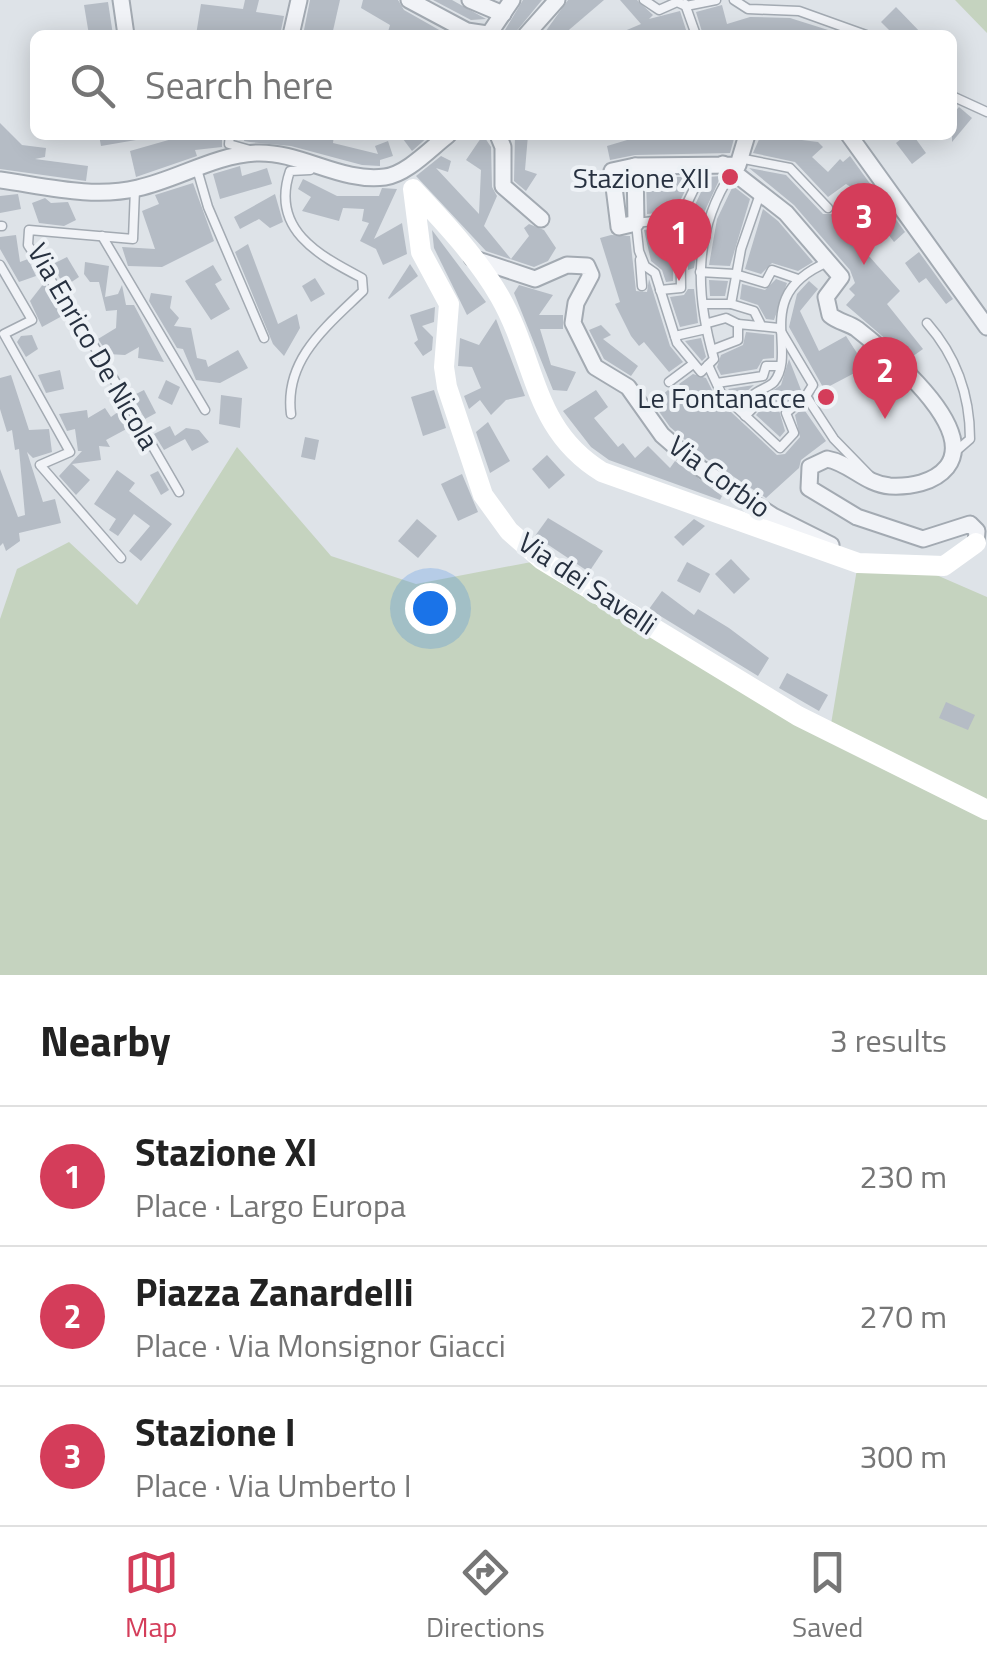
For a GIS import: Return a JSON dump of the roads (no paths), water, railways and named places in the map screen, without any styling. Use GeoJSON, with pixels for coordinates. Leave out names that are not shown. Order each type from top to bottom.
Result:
{"type":"FeatureCollection","features":[{"type":"Feature","properties":{"kind":"street"},"geometry":{"type":"LineString","coordinates":[[121,0],[125,30]]}},
{"type":"Feature","properties":{"kind":"street"},"geometry":{"type":"LineString","coordinates":[[292,30],[299,0]]}},
{"type":"Feature","properties":{"kind":"street"},"geometry":{"type":"LineString","coordinates":[[410,0],[438,7],[464,30]]}},
{"type":"Feature","properties":{"kind":"street"},"geometry":{"type":"LineString","coordinates":[[470,0],[508,7],[495,30]]}},
{"type":"Feature","properties":{"kind":"street"},"geometry":{"type":"LineString","coordinates":[[530,30],[557,0]]}},
{"type":"Feature","properties":{"kind":"street"},"geometry":{"type":"LineString","coordinates":[[0,180],[68,190],[135,189],[228,157],[258,153],[358,176],[397,174],[441,140]]}},
{"type":"Feature","properties":{"kind":"street"},"geometry":{"type":"LineString","coordinates":[[502,140],[503,186],[542,219]]}},
{"type":"Feature","properties":{"kind":"street"},"geometry":{"type":"LineString","coordinates":[[725,165],[743,140]]}},
{"type":"Feature","properties":{"kind":"street"},"geometry":{"type":"LineString","coordinates":[[853,140],[987,327]]}},
{"type":"Feature","properties":{"kind":"street"},"geometry":{"type":"LineString","coordinates":[[397,174],[472,258],[501,298],[554,430],[573,454],[602,472],[858,562],[944,566],[982,536],[970,524],[960,524],[929,539],[857,518],[809,488],[807,476],[814,462],[831,459],[876,484],[924,482],[940,474],[956,452],[955,436],[943,416],[889,356],[853,326],[834,319],[825,306],[828,290],[841,277],[786,213],[725,165],[635,166],[612,171],[619,227],[636,223],[635,166]]}},
{"type":"Feature","properties":{"kind":"street","name":"Via dei Savelli"},"geometry":{"type":"LineString","coordinates":[[413,189],[421,252],[449,304],[446,386],[483,496],[509,531],[542,560],[798,716],[987,810]]}},
{"type":"Feature","properties":{"kind":"street","name":"Via Corbio"},"geometry":{"type":"LineString","coordinates":[[472,258],[535,280],[567,264],[587,266],[591,275],[576,303],[574,323],[594,368],[626,385],[662,436],[700,468],[774,516],[858,562]]}},
{"type":"Feature","properties":{"kind":"lane"},"geometry":{"type":"LineString","coordinates":[[644,0],[659,10],[678,2],[716,0]]}},
{"type":"Feature","properties":{"kind":"lane"},"geometry":{"type":"LineString","coordinates":[[734,0],[748,8],[799,12],[851,30]]}},
{"type":"Feature","properties":{"kind":"lane"},"geometry":{"type":"LineString","coordinates":[[685,3],[694,30]]}},
{"type":"Feature","properties":{"kind":"lane"},"geometry":{"type":"LineString","coordinates":[[957,98],[987,112]]}},
{"type":"Feature","properties":{"kind":"lane"},"geometry":{"type":"LineString","coordinates":[[229,140],[229,144],[258,153]]}},
{"type":"Feature","properties":{"kind":"lane"},"geometry":{"type":"LineString","coordinates":[[725,165],[790,168],[828,208]]}},
{"type":"Feature","properties":{"kind":"lane"},"geometry":{"type":"LineString","coordinates":[[660,290],[681,288],[680,218],[725,165]]}},
{"type":"Feature","properties":{"kind":"lane"},"geometry":{"type":"LineString","coordinates":[[674,336],[707,326],[726,318],[738,324],[760,323],[779,328],[813,385],[786,413],[794,433],[780,448],[717,383],[709,362],[707,326],[700,272],[706,221],[725,165]]}},
{"type":"Feature","properties":{"kind":"lane"},"geometry":{"type":"LineString","coordinates":[[197,169],[208,207],[264,338]]}},
{"type":"Feature","properties":{"kind":"lane"},"geometry":{"type":"LineString","coordinates":[[292,414],[289,396],[304,348],[363,291],[362,278],[312,251],[291,223],[284,189],[290,171],[306,169],[368,182],[397,174]]}},
{"type":"Feature","properties":{"kind":"lane"},"geometry":{"type":"LineString","coordinates":[[102,236],[133,239],[135,189]]}},
{"type":"Feature","properties":{"kind":"lane"},"geometry":{"type":"LineString","coordinates":[[731,304],[735,274],[760,194]]}},
{"type":"Feature","properties":{"kind":"lane"},"geometry":{"type":"LineString","coordinates":[[642,286],[636,223],[680,218]]}},
{"type":"Feature","properties":{"kind":"lane"},"geometry":{"type":"LineString","coordinates":[[706,221],[721,225]]}},
{"type":"Feature","properties":{"kind":"lane","name":"Via Enrico De Nicola"},"geometry":{"type":"LineString","coordinates":[[102,236],[29,230],[28,244],[101,357],[179,492]]}},
{"type":"Feature","properties":{"kind":"lane"},"geometry":{"type":"LineString","coordinates":[[102,236],[206,410]]}},
{"type":"Feature","properties":{"kind":"lane"},"geometry":{"type":"LineString","coordinates":[[639,251],[645,266],[655,273],[674,336],[693,364]]}},
{"type":"Feature","properties":{"kind":"lane"},"geometry":{"type":"LineString","coordinates":[[745,416],[757,404],[753,394],[774,382],[782,364],[780,315],[798,279],[828,262]]}},
{"type":"Feature","properties":{"kind":"lane"},"geometry":{"type":"LineString","coordinates":[[0,265],[32,320],[4,334],[70,452],[40,466],[121,558]]}},
{"type":"Feature","properties":{"kind":"lane"},"geometry":{"type":"LineString","coordinates":[[700,272],[735,274],[766,283],[772,270],[798,279]]}},
{"type":"Feature","properties":{"kind":"lane"},"geometry":{"type":"LineString","coordinates":[[703,304],[731,304],[754,311],[760,323]]}},
{"type":"Feature","properties":{"kind":"lane"},"geometry":{"type":"LineString","coordinates":[[927,323],[950,348],[970,420],[970,439],[956,452]]}},
{"type":"Feature","properties":{"kind":"lane"},"geometry":{"type":"LineString","coordinates":[[669,382],[693,364],[709,362],[738,340],[738,324]]}},
{"type":"Feature","properties":{"kind":"lane"},"geometry":{"type":"LineString","coordinates":[[717,383],[764,376],[766,366],[778,366]]}},
{"type":"Feature","properties":{"kind":"lane"},"geometry":{"type":"LineString","coordinates":[[806,396],[834,438],[876,484]]}},
{"type":"Feature","properties":{"kind":"place","name":"Stazione XII"},"geometry":{"type":"Point","coordinates":[730,177]}},
{"type":"Feature","properties":{"kind":"place","name":"Stazione I"},"geometry":{"type":"Point","coordinates":[864,265]}},
{"type":"Feature","properties":{"kind":"place","name":"Stazione XI"},"geometry":{"type":"Point","coordinates":[679,281]}},
{"type":"Feature","properties":{"kind":"place","name":"Le Fontanacce"},"geometry":{"type":"Point","coordinates":[826,397]}},
{"type":"Feature","properties":{"kind":"place","name":"Piazza Zanardelli"},"geometry":{"type":"Point","coordinates":[885,419]}}]}
